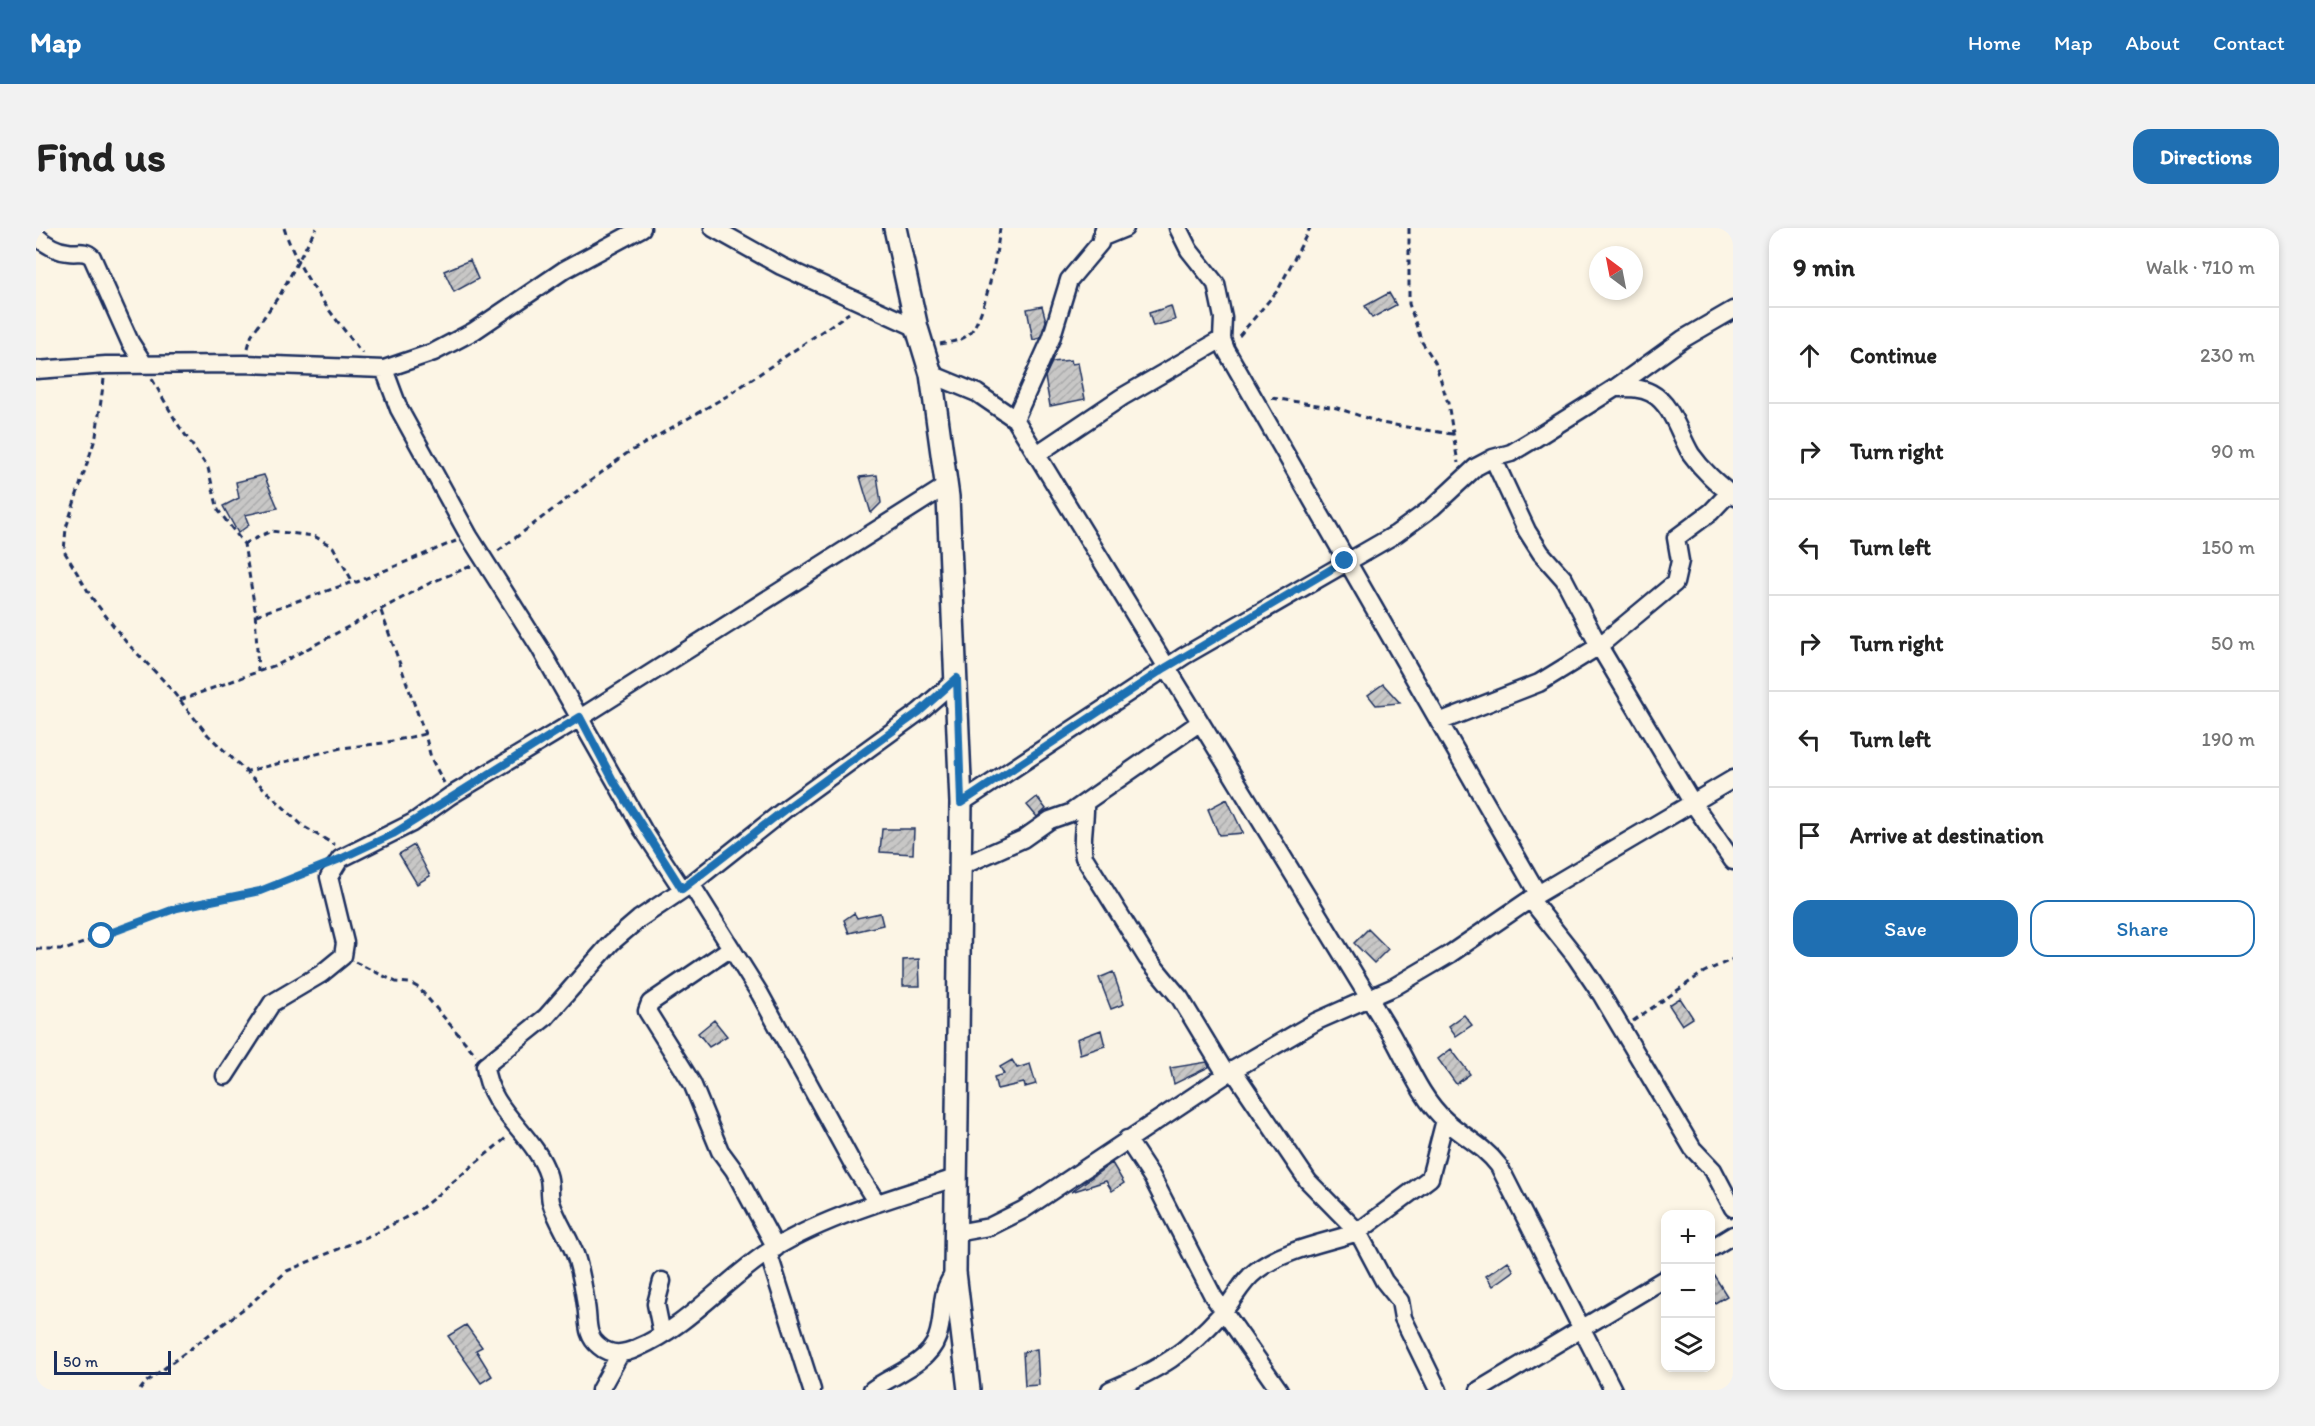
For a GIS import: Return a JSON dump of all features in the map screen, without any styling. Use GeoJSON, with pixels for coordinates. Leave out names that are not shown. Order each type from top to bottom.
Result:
{"type":"FeatureCollection","features":[{"type":"Feature","properties":{"kind":"main road"},"geometry":{"type":"LineString","coordinates":[[895,228],[920,337],[931,374],[946,486],[957,678],[961,803],[955,1272],[969,1390]]}},
{"type":"Feature","properties":{"kind":"street"},"geometry":{"type":"LineString","coordinates":[[36,370],[144,364],[378,368],[434,352],[474,331],[564,270],[642,228]]}},
{"type":"Feature","properties":{"kind":"street"},"geometry":{"type":"LineString","coordinates":[[713,228],[781,266],[860,304],[920,337]]}},
{"type":"Feature","properties":{"kind":"street"},"geometry":{"type":"LineString","coordinates":[[1015,419],[1051,339],[1069,280],[1103,232],[1125,228]]}},
{"type":"Feature","properties":{"kind":"street"},"geometry":{"type":"LineString","coordinates":[[1178,228],[1189,250],[1216,284],[1223,318],[1224,344],[1438,722],[1534,897],[1622,1028],[1693,1149],[1713,1170],[1733,1208]]}},
{"type":"Feature","properties":{"kind":"street"},"geometry":{"type":"LineString","coordinates":[[36,236],[51,248],[69,253],[81,251],[92,257],[130,342],[144,364]]}},
{"type":"Feature","properties":{"kind":"street"},"geometry":{"type":"LineString","coordinates":[[961,803],[1165,668],[1345,561],[1396,534],[1433,507],[1462,478],[1493,458],[1511,453],[1614,388],[1683,339],[1733,310]]}},
{"type":"Feature","properties":{"kind":"street"},"geometry":{"type":"LineString","coordinates":[[1037,454],[1122,397],[1224,344]]}},
{"type":"Feature","properties":{"kind":"street"},"geometry":{"type":"LineString","coordinates":[[378,368],[469,536],[487,560],[580,717],[625,800],[731,948],[877,1203]]}},
{"type":"Feature","properties":{"kind":"street"},"geometry":{"type":"LineString","coordinates":[[931,374],[977,393],[1015,419],[1368,997],[1421,1088],[1445,1120],[1480,1145],[1499,1166],[1533,1238],[1583,1328],[1613,1390]]}},
{"type":"Feature","properties":{"kind":"street"},"geometry":{"type":"LineString","coordinates":[[1438,722],[1539,683],[1599,646],[1669,591],[1679,571],[1677,538],[1679,534],[1698,523],[1731,495],[1704,472],[1665,405],[1653,393],[1640,388],[1614,388]]}},
{"type":"Feature","properties":{"kind":"street"},"geometry":{"type":"LineString","coordinates":[[1493,458],[1527,531],[1541,553],[1564,579],[1599,646],[1692,802],[1733,861]]}},
{"type":"Feature","properties":{"kind":"street"},"geometry":{"type":"LineString","coordinates":[[225,1076],[272,1003],[321,974],[343,956],[345,943],[329,877],[343,857],[393,834],[450,796],[580,717],[946,486]]}},
{"type":"Feature","properties":{"kind":"street"},"geometry":{"type":"LineString","coordinates":[[955,1178],[877,1203],[772,1250],[662,1334],[638,1348],[620,1354],[601,1348],[589,1336],[586,1305],[577,1260],[551,1202],[548,1175],[536,1152],[517,1130],[488,1083],[485,1066],[546,1017],[611,943],[788,807],[919,712],[957,678]]}},
{"type":"Feature","properties":{"kind":"street"},"geometry":{"type":"LineString","coordinates":[[960,867],[1023,839],[1050,820],[1070,813],[1199,723]]}},
{"type":"Feature","properties":{"kind":"street"},"geometry":{"type":"LineString","coordinates":[[956,1233],[989,1227],[1023,1210],[1229,1072],[1317,1021],[1394,987],[1450,954],[1534,897],[1733,779]]}},
{"type":"Feature","properties":{"kind":"street"},"geometry":{"type":"LineString","coordinates":[[1085,803],[1086,824],[1081,844],[1084,857],[1148,958],[1180,998],[1229,1072],[1308,1181],[1359,1232],[1384,1281],[1400,1301],[1402,1318],[1438,1390]]}},
{"type":"Feature","properties":{"kind":"street"},"geometry":{"type":"LineString","coordinates":[[731,948],[650,1003],[647,1011],[692,1083],[720,1151],[734,1170],[772,1250],[812,1390]]}},
{"type":"Feature","properties":{"kind":"street"},"geometry":{"type":"LineString","coordinates":[[1110,1390],[1169,1363],[1223,1312],[1256,1270],[1301,1250],[1359,1232],[1430,1178],[1445,1120]]}},
{"type":"Feature","properties":{"kind":"street"},"geometry":{"type":"LineString","coordinates":[[1127,1139],[1152,1177],[1223,1312],[1279,1390]]}},
{"type":"Feature","properties":{"kind":"street"},"geometry":{"type":"LineString","coordinates":[[1715,1247],[1733,1235]]}},
{"type":"Feature","properties":{"kind":"street"},"geometry":{"type":"LineString","coordinates":[[872,1390],[916,1362],[932,1348],[938,1338],[946,1284],[955,1272]]}},
{"type":"Feature","properties":{"kind":"street"},"geometry":{"type":"LineString","coordinates":[[1479,1390],[1661,1280]]}},
{"type":"Feature","properties":{"kind":"street"},"geometry":{"type":"LineString","coordinates":[[662,1281],[656,1304],[662,1334]]}},
{"type":"Feature","properties":{"kind":"street"},"geometry":{"type":"LineString","coordinates":[[600,1390],[620,1354]]}},
{"type":"Feature","properties":{"kind":"path"},"geometry":{"type":"LineString","coordinates":[[284,228],[298,260],[320,298],[378,368]]}},
{"type":"Feature","properties":{"kind":"path"},"geometry":{"type":"LineString","coordinates":[[245,364],[252,334],[281,293],[316,228]]}},
{"type":"Feature","properties":{"kind":"path"},"geometry":{"type":"LineString","coordinates":[[920,337],[960,340],[970,333],[987,292],[1000,228]]}},
{"type":"Feature","properties":{"kind":"path"},"geometry":{"type":"LineString","coordinates":[[1224,344],[1278,290],[1310,228]]}},
{"type":"Feature","properties":{"kind":"path"},"geometry":{"type":"LineString","coordinates":[[1410,228],[1409,304],[1422,342],[1435,362],[1448,403],[1462,478]]}},
{"type":"Feature","properties":{"kind":"path"},"geometry":{"type":"LineString","coordinates":[[180,700],[279,664],[430,584],[487,560],[626,454],[727,396],[819,336],[860,304]]}},
{"type":"Feature","properties":{"kind":"path"},"geometry":{"type":"LineString","coordinates":[[144,364],[177,423],[208,468],[218,510],[244,544],[255,615],[258,672]]}},
{"type":"Feature","properties":{"kind":"path"},"geometry":{"type":"LineString","coordinates":[[36,949],[67,949],[177,908],[260,891],[343,857],[332,842],[303,827],[208,735],[105,615],[64,551],[66,528],[96,436],[106,365]]}},
{"type":"Feature","properties":{"kind":"path"},"geometry":{"type":"LineString","coordinates":[[1253,393],[1289,402],[1338,408],[1381,423],[1452,434]]}},
{"type":"Feature","properties":{"kind":"path"},"geometry":{"type":"LineString","coordinates":[[244,544],[271,531],[314,536],[327,541],[333,547],[353,582]]}},
{"type":"Feature","properties":{"kind":"path"},"geometry":{"type":"LineString","coordinates":[[255,615],[376,576],[469,536]]}},
{"type":"Feature","properties":{"kind":"path"},"geometry":{"type":"LineString","coordinates":[[381,610],[425,734],[431,758],[450,796]]}},
{"type":"Feature","properties":{"kind":"path"},"geometry":{"type":"LineString","coordinates":[[244,772],[341,748],[383,743],[425,734]]}},
{"type":"Feature","properties":{"kind":"path"},"geometry":{"type":"LineString","coordinates":[[343,956],[396,982],[410,983],[419,988],[485,1066]]}},
{"type":"Feature","properties":{"kind":"path"},"geometry":{"type":"LineString","coordinates":[[1622,1028],[1704,972],[1733,959]]}},
{"type":"Feature","properties":{"kind":"path"},"geometry":{"type":"LineString","coordinates":[[140,1390],[146,1382],[250,1304],[287,1271],[376,1233],[418,1211],[517,1130]]}},
{"type":"Feature","properties":{"kind":"building"},"geometry":{"type":"Polygon","coordinates":[[[470,260],[478,279],[454,292],[444,271],[470,260]]]}},
{"type":"Feature","properties":{"kind":"building"},"geometry":{"type":"Polygon","coordinates":[[[1389,293],[1396,305],[1372,318],[1365,306],[1389,293]]]}},
{"type":"Feature","properties":{"kind":"building"},"geometry":{"type":"Polygon","coordinates":[[[1042,306],[1046,321],[1040,338],[1033,340],[1027,309],[1042,306]]]}},
{"type":"Feature","properties":{"kind":"building"},"geometry":{"type":"Polygon","coordinates":[[[1171,306],[1175,320],[1153,326],[1149,313],[1171,306]]]}},
{"type":"Feature","properties":{"kind":"building"},"geometry":{"type":"Polygon","coordinates":[[[1071,360],[1072,364],[1078,363],[1085,399],[1050,406],[1045,377],[1052,362],[1071,360]]]}},
{"type":"Feature","properties":{"kind":"building"},"geometry":{"type":"Polygon","coordinates":[[[264,475],[278,508],[245,515],[249,525],[238,533],[223,506],[239,498],[236,482],[264,475]]]}},
{"type":"Feature","properties":{"kind":"building"},"geometry":{"type":"Polygon","coordinates":[[[877,475],[881,503],[871,513],[860,477],[877,475]]]}},
{"type":"Feature","properties":{"kind":"building"},"geometry":{"type":"Polygon","coordinates":[[[1383,684],[1400,703],[1376,705],[1368,695],[1383,684]]]}},
{"type":"Feature","properties":{"kind":"building"},"geometry":{"type":"Polygon","coordinates":[[[1037,797],[1046,809],[1037,817],[1027,805],[1037,797]]]}},
{"type":"Feature","properties":{"kind":"building"},"geometry":{"type":"Polygon","coordinates":[[[1227,799],[1243,833],[1219,835],[1208,809],[1227,799]]]}},
{"type":"Feature","properties":{"kind":"building"},"geometry":{"type":"Polygon","coordinates":[[[882,829],[914,829],[913,854],[880,852],[882,829]]]}},
{"type":"Feature","properties":{"kind":"building"},"geometry":{"type":"Polygon","coordinates":[[[414,845],[430,876],[417,884],[399,854],[414,845]]]}},
{"type":"Feature","properties":{"kind":"building"},"geometry":{"type":"Polygon","coordinates":[[[854,913],[857,918],[880,913],[883,925],[849,933],[844,920],[854,913]]]}},
{"type":"Feature","properties":{"kind":"building"},"geometry":{"type":"Polygon","coordinates":[[[1368,929],[1388,949],[1374,963],[1354,943],[1368,929]]]}},
{"type":"Feature","properties":{"kind":"building"},"geometry":{"type":"Polygon","coordinates":[[[919,959],[920,986],[903,986],[903,960],[919,959]]]}},
{"type":"Feature","properties":{"kind":"building"},"geometry":{"type":"Polygon","coordinates":[[[1113,972],[1124,1004],[1111,1009],[1099,978],[1113,972]]]}},
{"type":"Feature","properties":{"kind":"building"},"geometry":{"type":"Polygon","coordinates":[[[1680,998],[1693,1018],[1682,1025],[1669,1005],[1680,998]]]}},
{"type":"Feature","properties":{"kind":"building"},"geometry":{"type":"Polygon","coordinates":[[[1464,1015],[1472,1025],[1456,1036],[1449,1026],[1464,1015]]]}},
{"type":"Feature","properties":{"kind":"building"},"geometry":{"type":"Polygon","coordinates":[[[714,1020],[727,1036],[709,1047],[698,1033],[714,1020]]]}},
{"type":"Feature","properties":{"kind":"building"},"geometry":{"type":"Polygon","coordinates":[[[1101,1030],[1105,1046],[1080,1054],[1077,1039],[1101,1030]]]}},
{"type":"Feature","properties":{"kind":"building"},"geometry":{"type":"Polygon","coordinates":[[[1451,1049],[1470,1074],[1456,1084],[1438,1059],[1451,1049]]]}},
{"type":"Feature","properties":{"kind":"building"},"geometry":{"type":"Polygon","coordinates":[[[1012,1060],[1017,1068],[1030,1064],[1036,1084],[1025,1087],[1024,1083],[997,1089],[994,1077],[1004,1074],[1000,1067],[1012,1060]]]}},
{"type":"Feature","properties":{"kind":"building"},"geometry":{"type":"Polygon","coordinates":[[[1207,1062],[1209,1067],[1174,1084],[1170,1068],[1207,1062]]]}},
{"type":"Feature","properties":{"kind":"building"},"geometry":{"type":"Polygon","coordinates":[[[1112,1163],[1124,1183],[1112,1191],[1106,1181],[1071,1192],[1112,1163]]]}},
{"type":"Feature","properties":{"kind":"building"},"geometry":{"type":"Polygon","coordinates":[[[1508,1261],[1514,1271],[1493,1286],[1486,1276],[1508,1261]]]}},
{"type":"Feature","properties":{"kind":"building"},"geometry":{"type":"Polygon","coordinates":[[[1715,1277],[1727,1296],[1715,1303],[1715,1277]]]}},
{"type":"Feature","properties":{"kind":"building"},"geometry":{"type":"Polygon","coordinates":[[[466,1325],[482,1347],[476,1350],[492,1376],[481,1383],[448,1336],[466,1325]]]}},
{"type":"Feature","properties":{"kind":"building"},"geometry":{"type":"Polygon","coordinates":[[[1037,1349],[1039,1385],[1025,1386],[1023,1352],[1037,1349]]]}},
{"type":"Feature","properties":{"kind":"route"},"geometry":{"type":"LineString","coordinates":[[102,936],[177,908],[260,891],[340,859],[412,823],[450,796],[580,717],[613,780],[682,889],[788,807],[919,712],[957,678],[961,803],[1184,656],[1345,561]]}}]}
